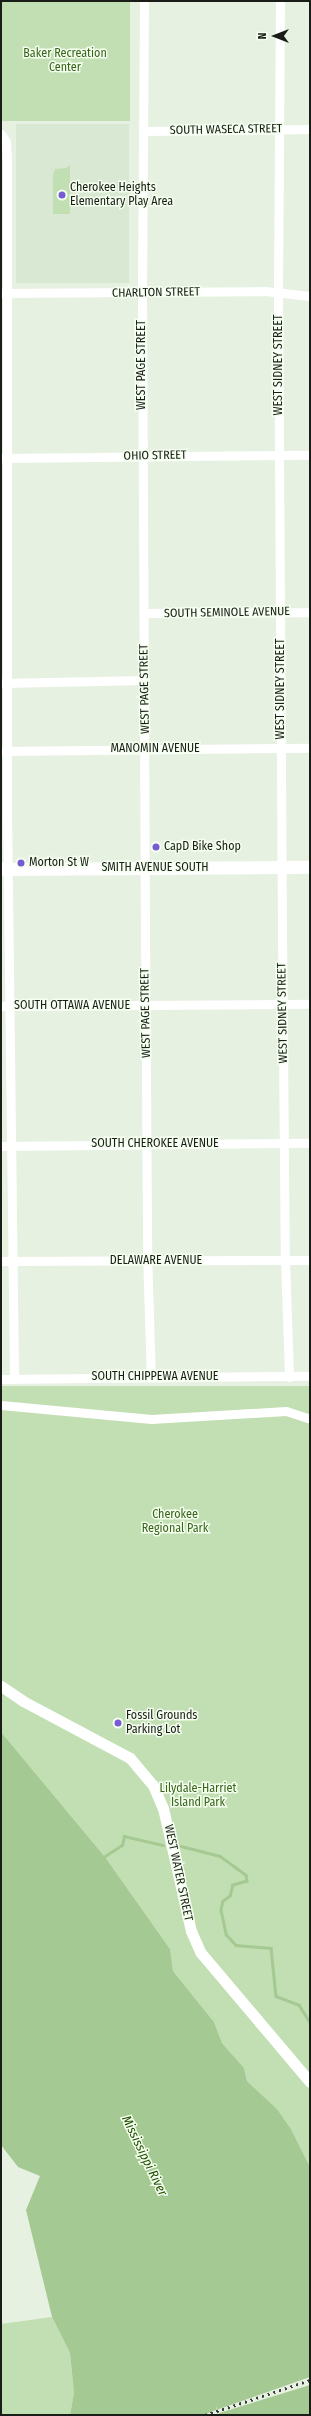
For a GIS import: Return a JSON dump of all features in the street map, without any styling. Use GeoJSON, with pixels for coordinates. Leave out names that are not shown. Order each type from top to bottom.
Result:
{"type":"FeatureCollection","features":[{"type":"Feature","properties":{"kind":"main road","name":"SMITH AVENUE SOUTH"},"geometry":{"type":"LineString","coordinates":[[4,869],[310,867]]}},
{"type":"Feature","properties":{"kind":"street","name":"WEST PAGE STREET"},"geometry":{"type":"LineString","coordinates":[[144,1],[142,294],[146,749],[145,868],[147,1143],[151,1377]]}},
{"type":"Feature","properties":{"kind":"street","name":"WEST SIDNEY STREET"},"geometry":{"type":"LineString","coordinates":[[280,1],[278,294],[281,867],[285,1260],[289,1377]]}},
{"type":"Feature","properties":{"kind":"street","name":"SOUTH WASECA STREET"},"geometry":{"type":"LineString","coordinates":[[143,131],[310,129]]}},
{"type":"Feature","properties":{"kind":"street"},"geometry":{"type":"LineString","coordinates":[[1,134],[6,142],[4,293],[5,1146],[11,1261],[14,1378]]}},
{"type":"Feature","properties":{"kind":"street","name":"CHARLTON STREET"},"geometry":{"type":"LineString","coordinates":[[4,293],[142,294],[265,291],[278,294],[310,296]]}},
{"type":"Feature","properties":{"kind":"street","name":"OHIO STREET"},"geometry":{"type":"LineString","coordinates":[[4,458],[310,455]]}},
{"type":"Feature","properties":{"kind":"street","name":"SOUTH SEMINOLE AVENUE"},"geometry":{"type":"LineString","coordinates":[[144,613],[310,612]]}},
{"type":"Feature","properties":{"kind":"street"},"geometry":{"type":"LineString","coordinates":[[4,682],[145,680]]}},
{"type":"Feature","properties":{"kind":"street","name":"MANOMIN AVENUE"},"geometry":{"type":"LineString","coordinates":[[5,751],[310,748]]}},
{"type":"Feature","properties":{"kind":"street","name":"SOUTH OTTAWA AVENUE"},"geometry":{"type":"LineString","coordinates":[[5,1006],[310,1004]]}},
{"type":"Feature","properties":{"kind":"street","name":"SOUTH CHEROKEE AVENUE"},"geometry":{"type":"LineString","coordinates":[[5,1146],[147,1143],[310,1143]]}},
{"type":"Feature","properties":{"kind":"street","name":"DELAWARE AVENUE"},"geometry":{"type":"LineString","coordinates":[[1,1261],[310,1260]]}},
{"type":"Feature","properties":{"kind":"street","name":"SOUTH CHIPPEWA AVENUE"},"geometry":{"type":"LineString","coordinates":[[1,1379],[310,1376]]}},
{"type":"Feature","properties":{"kind":"street"},"geometry":{"type":"LineString","coordinates":[[1,1405],[150,1419],[286,1411],[310,1419]]}},
{"type":"Feature","properties":{"kind":"street","name":"WEST WATER STREET"},"geometry":{"type":"LineString","coordinates":[[1,1686],[23,1701],[127,1755],[153,1785],[164,1808],[191,1931],[201,1953],[310,2082]]}},
{"type":"Feature","properties":{"kind":"shaded area"},"geometry":{"type":"Polygon","coordinates":[[[16,124],[129,124],[129,283],[16,283],[16,124]]]}},
{"type":"Feature","properties":{"kind":"green space","name":"Baker Recreation Center"},"geometry":{"type":"Polygon","coordinates":[[[1,1],[130,1],[130,121],[1,121],[1,1]]]}},
{"type":"Feature","properties":{"kind":"green space","name":"Cherokee Heights Elementary Play Area"},"geometry":{"type":"Polygon","coordinates":[[[70,165],[70,214],[53,214],[53,175],[55,169],[66,168],[70,165]]]}},
{"type":"Feature","properties":{"kind":"green space"},"geometry":{"type":"Polygon","coordinates":[[[1,1386],[310,1386],[310,2167],[291,2129],[277,2109],[247,2081],[244,2068],[222,2043],[214,2022],[173,1971],[170,1949],[105,1857],[1,1732],[1,1386]]]}},
{"type":"Feature","properties":{"kind":"green space"},"geometry":{"type":"Polygon","coordinates":[[[52,2317],[70,2353],[74,2393],[70,2415],[1,2415],[1,2324],[52,2317]]]}},
{"type":"Feature","properties":{"kind":"water","name":"Mississippi River"},"geometry":{"type":"Polygon","coordinates":[[[1,1732],[105,1857],[170,1949],[173,1971],[214,2022],[222,2043],[244,2068],[247,2081],[277,2109],[291,2129],[310,2167],[310,2415],[220,2415],[216,2406],[218,2415],[70,2415],[74,2393],[70,2353],[52,2317],[26,2210],[40,2176],[18,2167],[1,2145],[1,1732]]]}},
{"type":"Feature","properties":{"kind":"pier"},"geometry":{"type":"Polygon","coordinates":[[[310,2377],[310,2385],[213,2415],[202,2415],[310,2377]]]}},
{"type":"Feature","properties":{"kind":"waterway"},"geometry":{"type":"LineString","coordinates":[[102,1858],[122,1845],[124,1836],[163,1845]]}},
{"type":"Feature","properties":{"kind":"waterway"},"geometry":{"type":"LineString","coordinates":[[181,1846],[220,1856],[246,1875],[247,1881],[233,1885],[230,1896],[223,1901],[221,1910],[226,1934],[236,1945],[271,1948],[276,1996],[299,2005],[310,2022]]}},
{"type":"Feature","properties":{"kind":"railway"},"geometry":{"type":"LineString","coordinates":[[205,2415],[310,2380]]}},
{"type":"Feature","properties":{"kind":"place","name":"Cherokee Heights Elementary Play Area"},"geometry":{"type":"Point","coordinates":[62,195]}},
{"type":"Feature","properties":{"kind":"place","name":"CapD Bike Shop"},"geometry":{"type":"Point","coordinates":[156,847]}},
{"type":"Feature","properties":{"kind":"place","name":"Morton St W"},"geometry":{"type":"Point","coordinates":[21,863]}},
{"type":"Feature","properties":{"kind":"place","name":"Fossil Grounds Parking Lot"},"geometry":{"type":"Point","coordinates":[118,1723]}},
{"type":"Feature","properties":{"kind":"park label","name":"Cherokee Regional Park"},"geometry":{"type":"Point","coordinates":[175,1522]}},
{"type":"Feature","properties":{"kind":"park label","name":"Lilydale-Harriet Island Park"},"geometry":{"type":"Point","coordinates":[198,1796]}}]}
